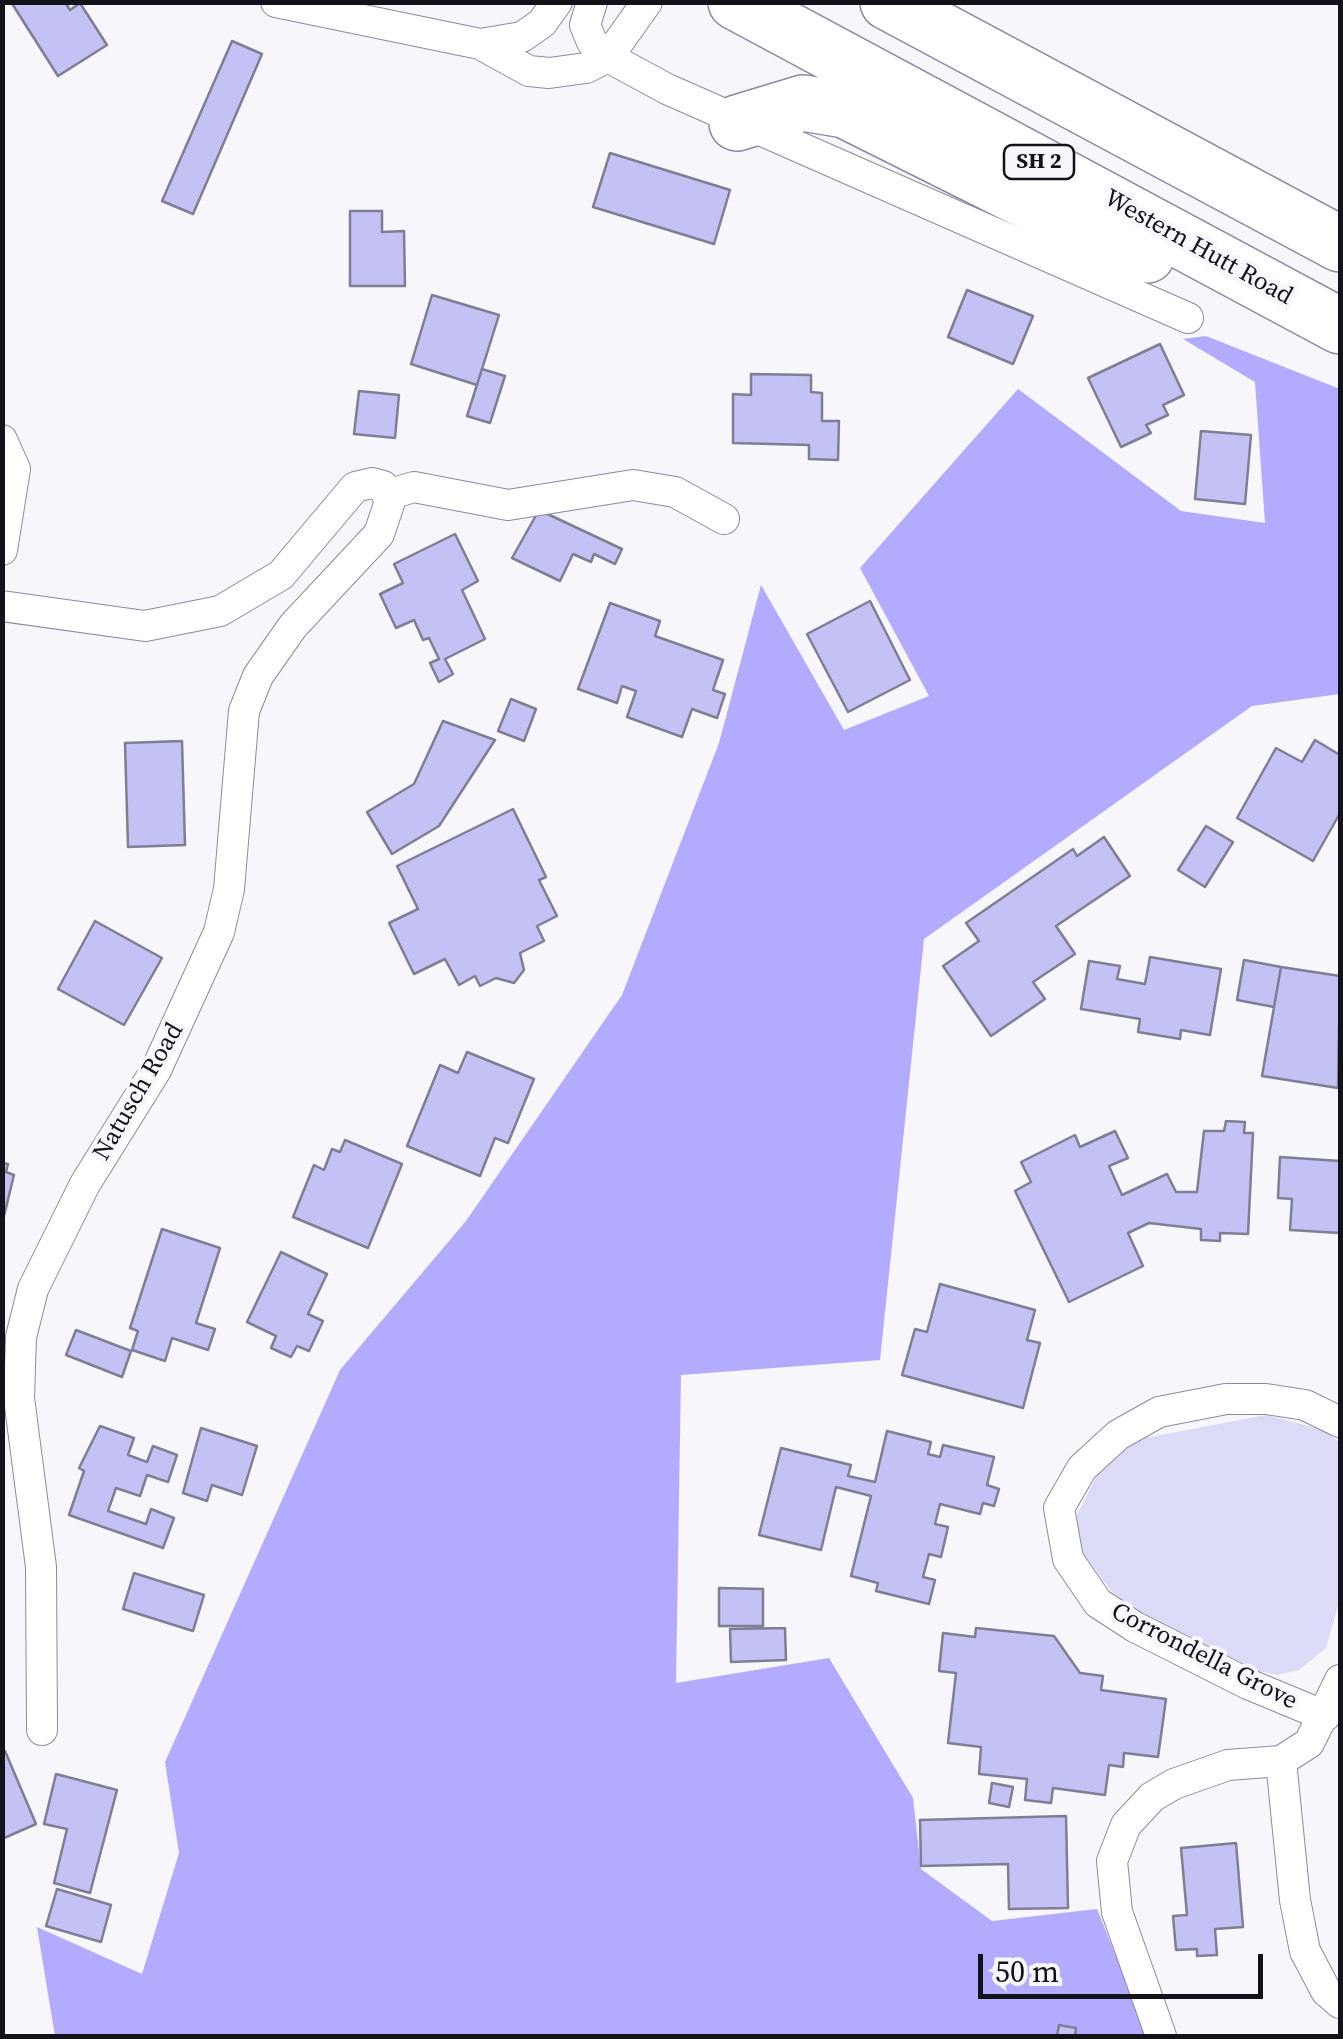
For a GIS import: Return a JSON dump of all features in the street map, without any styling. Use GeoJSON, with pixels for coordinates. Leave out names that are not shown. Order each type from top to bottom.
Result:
{"type":"FeatureCollection","features":[{"type":"Feature","properties":{"kind":"highway","name":"Western Hutt Road"},"geometry":{"type":"LineString","coordinates":[[736,2],[1340,329]]}},
{"type":"Feature","properties":{"kind":"highway"},"geometry":{"type":"LineString","coordinates":[[888,2],[1340,244]]}},
{"type":"Feature","properties":{"kind":"highway"},"geometry":{"type":"LineString","coordinates":[[737,124],[804,103],[845,110],[1079,227],[1340,329]]}},
{"type":"Feature","properties":{"kind":"street"},"geometry":{"type":"LineString","coordinates":[[276,2],[480,44],[530,71],[550,74],[586,68],[608,57],[647,2]]}},
{"type":"Feature","properties":{"kind":"street"},"geometry":{"type":"LineString","coordinates":[[480,44],[522,37],[542,23],[557,2]]}},
{"type":"Feature","properties":{"kind":"street"},"geometry":{"type":"LineString","coordinates":[[592,2],[585,25],[592,42],[608,57],[737,124],[1188,318]]}},
{"type":"Feature","properties":{"kind":"street"},"geometry":{"type":"LineString","coordinates":[[2,440],[15,469],[2,550]]}},
{"type":"Feature","properties":{"kind":"street"},"geometry":{"type":"LineString","coordinates":[[2,606],[146,626],[220,611],[280,576],[355,487],[372,483],[382,486],[387,496],[414,487],[508,504],[633,485],[675,492],[724,519]]}},
{"type":"Feature","properties":{"kind":"street","name":"Natusch Road"},"geometry":{"type":"LineString","coordinates":[[42,1730],[41,1567],[19,1398],[21,1337],[33,1289],[85,1184],[156,1070],[219,932],[229,889],[244,711],[258,676],[293,626],[379,534],[388,516],[387,496]]}},
{"type":"Feature","properties":{"kind":"street","name":"Corrondella Grove"},"geometry":{"type":"LineString","coordinates":[[1325,1716],[1232,1676],[1134,1627],[1098,1603],[1068,1559],[1059,1508],[1082,1468],[1118,1435],[1159,1412],[1226,1398],[1266,1400],[1306,1405],[1340,1422]]}},
{"type":"Feature","properties":{"kind":"street","name":"Corrondella Grove"},"geometry":{"type":"LineString","coordinates":[[1281,1761],[1309,1743],[1340,1680]]}},
{"type":"Feature","properties":{"kind":"street"},"geometry":{"type":"LineString","coordinates":[[1161,2036],[1118,1912],[1112,1862],[1126,1824],[1152,1797],[1174,1784],[1228,1765],[1281,1761],[1295,1900],[1306,1951],[1326,1991],[1340,2002]]}},
{"type":"Feature","properties":{"kind":"shaded area"},"geometry":{"type":"Polygon","coordinates":[[[1206,336],[1340,389],[1340,694],[1252,706],[924,939],[880,1360],[681,1375],[676,1683],[829,1658],[913,1798],[921,1869],[992,1921],[1097,1909],[1148,2036],[55,2036],[37,1927],[142,1974],[179,1853],[165,1762],[340,1370],[466,1221],[622,995],[719,743],[761,585],[844,730],[929,696],[860,568],[1018,389],[1181,511],[1265,523],[1255,382],[1183,339],[1206,336]]]}},
{"type":"Feature","properties":{"kind":"shaded area"},"geometry":{"type":"Polygon","coordinates":[[[1266,1415],[1324,1430],[1340,1443],[1340,1599],[1326,1648],[1299,1670],[1277,1675],[1258,1671],[1142,1615],[1112,1592],[1082,1552],[1075,1519],[1101,1467],[1129,1441],[1266,1415]]]}},
{"type":"Feature","properties":{"kind":"building"},"geometry":{"type":"Polygon","coordinates":[[[11,2],[65,2],[70,10],[80,3],[107,45],[58,76],[11,2]]]}},
{"type":"Feature","properties":{"kind":"building"},"geometry":{"type":"Polygon","coordinates":[[[232,41],[262,54],[193,214],[162,201],[232,41]]]}},
{"type":"Feature","properties":{"kind":"building"},"geometry":{"type":"Polygon","coordinates":[[[610,153],[730,190],[714,244],[593,207],[610,153]]]}},
{"type":"Feature","properties":{"kind":"building"},"geometry":{"type":"Polygon","coordinates":[[[350,211],[382,211],[382,232],[404,231],[405,286],[350,286],[350,211]]]}},
{"type":"Feature","properties":{"kind":"building"},"geometry":{"type":"Polygon","coordinates":[[[967,290],[1033,316],[1013,364],[948,337],[967,290]]]}},
{"type":"Feature","properties":{"kind":"building"},"geometry":{"type":"Polygon","coordinates":[[[432,295],[499,315],[477,385],[411,364],[432,295]]]}},
{"type":"Feature","properties":{"kind":"building"},"geometry":{"type":"Polygon","coordinates":[[[1160,344],[1184,395],[1163,405],[1168,415],[1146,425],[1151,433],[1121,447],[1088,378],[1160,344]]]}},
{"type":"Feature","properties":{"kind":"building"},"geometry":{"type":"Polygon","coordinates":[[[482,369],[505,376],[490,423],[467,416],[482,369]]]}},
{"type":"Feature","properties":{"kind":"building"},"geometry":{"type":"Polygon","coordinates":[[[751,374],[811,375],[811,392],[822,393],[822,421],[839,421],[838,460],[809,459],[809,445],[733,443],[733,394],[751,395],[751,374]]]}},
{"type":"Feature","properties":{"kind":"building"},"geometry":{"type":"Polygon","coordinates":[[[359,391],[399,395],[395,438],[354,434],[359,391]]]}},
{"type":"Feature","properties":{"kind":"building"},"geometry":{"type":"Polygon","coordinates":[[[1201,431],[1251,435],[1245,504],[1195,499],[1201,431]]]}},
{"type":"Feature","properties":{"kind":"building"},"geometry":{"type":"Polygon","coordinates":[[[539,510],[622,549],[615,564],[594,554],[591,562],[573,554],[560,581],[512,558],[539,510]]]}},
{"type":"Feature","properties":{"kind":"building"},"geometry":{"type":"Polygon","coordinates":[[[455,534],[478,581],[462,590],[485,639],[445,659],[453,674],[439,682],[430,663],[439,659],[429,638],[423,640],[414,620],[396,628],[380,594],[403,583],[394,564],[455,534]]]}},
{"type":"Feature","properties":{"kind":"building"},"geometry":{"type":"Polygon","coordinates":[[[870,601],[910,680],[848,712],[807,634],[870,601]]]}},
{"type":"Feature","properties":{"kind":"building"},"geometry":{"type":"Polygon","coordinates":[[[610,603],[660,621],[655,636],[723,660],[713,690],[725,694],[717,718],[692,709],[682,737],[627,717],[636,691],[622,686],[617,703],[578,689],[610,603]]]}},
{"type":"Feature","properties":{"kind":"building"},"geometry":{"type":"Polygon","coordinates":[[[511,699],[536,709],[524,741],[498,731],[511,699]]]}},
{"type":"Feature","properties":{"kind":"building"},"geometry":{"type":"Polygon","coordinates":[[[443,721],[495,740],[439,826],[392,854],[367,812],[414,784],[443,721]]]}},
{"type":"Feature","properties":{"kind":"building"},"geometry":{"type":"Polygon","coordinates":[[[1315,740],[1340,755],[1340,813],[1313,861],[1237,818],[1276,748],[1302,762],[1315,740]]]}},
{"type":"Feature","properties":{"kind":"building"},"geometry":{"type":"Polygon","coordinates":[[[182,741],[185,845],[128,847],[125,743],[182,741]]]}},
{"type":"Feature","properties":{"kind":"building"},"geometry":{"type":"Polygon","coordinates":[[[513,809],[546,877],[539,880],[557,916],[537,926],[544,941],[520,953],[524,970],[514,983],[496,978],[480,986],[475,976],[459,985],[445,959],[414,974],[389,923],[418,909],[397,866],[513,809]]]}},
{"type":"Feature","properties":{"kind":"building"},"geometry":{"type":"Polygon","coordinates":[[[1206,826],[1233,842],[1205,887],[1178,870],[1206,826]]]}},
{"type":"Feature","properties":{"kind":"building"},"geometry":{"type":"Polygon","coordinates":[[[1104,837],[1130,876],[1056,926],[1075,954],[1033,982],[1045,999],[991,1036],[943,966],[979,941],[966,923],[1073,849],[1077,856],[1104,837]]]}},
{"type":"Feature","properties":{"kind":"building"},"geometry":{"type":"Polygon","coordinates":[[[95,921],[162,958],[124,1025],[58,989],[95,921]]]}},
{"type":"Feature","properties":{"kind":"building"},"geometry":{"type":"Polygon","coordinates":[[[1150,957],[1221,969],[1210,1035],[1181,1030],[1180,1039],[1138,1032],[1140,1019],[1081,1009],[1089,961],[1120,966],[1117,979],[1145,984],[1150,957]]]}},
{"type":"Feature","properties":{"kind":"building"},"geometry":{"type":"Polygon","coordinates":[[[1244,960],[1281,967],[1274,1007],[1237,1000],[1244,960]]]}},
{"type":"Feature","properties":{"kind":"building"},"geometry":{"type":"Polygon","coordinates":[[[1281,967],[1340,976],[1338,1088],[1262,1076],[1281,967]]]}},
{"type":"Feature","properties":{"kind":"building"},"geometry":{"type":"Polygon","coordinates":[[[467,1052],[534,1079],[508,1143],[495,1138],[480,1176],[407,1146],[440,1065],[458,1073],[467,1052]]]}},
{"type":"Feature","properties":{"kind":"building"},"geometry":{"type":"Polygon","coordinates":[[[1226,1121],[1245,1122],[1244,1133],[1253,1133],[1248,1234],[1220,1233],[1220,1241],[1201,1240],[1201,1229],[1149,1223],[1128,1233],[1143,1266],[1069,1302],[1015,1191],[1031,1182],[1021,1162],[1075,1135],[1080,1147],[1115,1131],[1128,1158],[1109,1166],[1122,1195],[1167,1174],[1176,1192],[1197,1192],[1204,1131],[1224,1131],[1226,1121]]]}},
{"type":"Feature","properties":{"kind":"building"},"geometry":{"type":"Polygon","coordinates":[[[345,1140],[402,1164],[368,1248],[293,1217],[314,1165],[324,1170],[332,1149],[340,1152],[345,1140]]]}},
{"type":"Feature","properties":{"kind":"building"},"geometry":{"type":"Polygon","coordinates":[[[1280,1157],[1340,1161],[1340,1233],[1290,1230],[1292,1199],[1278,1198],[1280,1157]]]}},
{"type":"Feature","properties":{"kind":"building"},"geometry":{"type":"Polygon","coordinates":[[[2,1163],[8,1164],[6,1172],[14,1175],[2,1224],[2,1163]]]}},
{"type":"Feature","properties":{"kind":"building"},"geometry":{"type":"Polygon","coordinates":[[[162,1229],[220,1248],[196,1323],[215,1329],[208,1350],[172,1338],[165,1361],[132,1350],[138,1331],[130,1328],[162,1229]]]}},
{"type":"Feature","properties":{"kind":"building"},"geometry":{"type":"Polygon","coordinates":[[[281,1252],[327,1274],[308,1314],[323,1321],[309,1351],[297,1346],[291,1357],[271,1348],[276,1336],[247,1322],[281,1252]]]}},
{"type":"Feature","properties":{"kind":"building"},"geometry":{"type":"Polygon","coordinates":[[[940,1284],[1035,1310],[1027,1340],[1040,1343],[1023,1408],[902,1375],[915,1329],[927,1332],[940,1284]]]}},
{"type":"Feature","properties":{"kind":"building"},"geometry":{"type":"Polygon","coordinates":[[[76,1330],[131,1351],[122,1377],[66,1355],[76,1330]]]}},
{"type":"Feature","properties":{"kind":"building"},"geometry":{"type":"Polygon","coordinates":[[[100,1426],[134,1438],[128,1455],[147,1462],[153,1446],[177,1455],[168,1482],[147,1475],[140,1496],[116,1488],[108,1511],[146,1524],[151,1509],[174,1518],[163,1548],[69,1515],[84,1471],[79,1468],[100,1426]]]}},
{"type":"Feature","properties":{"kind":"building"},"geometry":{"type":"Polygon","coordinates":[[[201,1428],[257,1446],[242,1495],[212,1485],[207,1501],[183,1493],[201,1428]]]}},
{"type":"Feature","properties":{"kind":"building"},"geometry":{"type":"Polygon","coordinates":[[[887,1431],[931,1442],[928,1454],[940,1457],[943,1445],[994,1457],[987,1485],[999,1489],[994,1506],[983,1503],[980,1514],[940,1504],[935,1524],[948,1527],[941,1557],[929,1554],[923,1577],[935,1580],[929,1604],[876,1591],[878,1583],[851,1576],[871,1496],[836,1487],[821,1550],[759,1535],[781,1448],[851,1465],[848,1476],[875,1482],[887,1431]]]}},
{"type":"Feature","properties":{"kind":"building"},"geometry":{"type":"Polygon","coordinates":[[[134,1573],[204,1595],[193,1631],[123,1609],[134,1573]]]}},
{"type":"Feature","properties":{"kind":"building"},"geometry":{"type":"Polygon","coordinates":[[[719,1588],[763,1589],[763,1626],[719,1626],[719,1588]]]}},
{"type":"Feature","properties":{"kind":"building"},"geometry":{"type":"Polygon","coordinates":[[[785,1628],[786,1660],[731,1662],[730,1629],[785,1628]]]}},
{"type":"Feature","properties":{"kind":"building"},"geometry":{"type":"Polygon","coordinates":[[[976,1628],[1054,1636],[1080,1673],[1103,1676],[1101,1690],[1166,1699],[1158,1757],[1124,1753],[1123,1767],[1109,1765],[1105,1795],[1053,1788],[1051,1803],[1025,1800],[1027,1779],[979,1774],[981,1747],[948,1743],[956,1673],[939,1671],[943,1633],[975,1637],[976,1628]]]}},
{"type":"Feature","properties":{"kind":"building"},"geometry":{"type":"Polygon","coordinates":[[[5,1751],[36,1824],[2,1839],[2,1752],[5,1751]]]}},
{"type":"Feature","properties":{"kind":"building"},"geometry":{"type":"Polygon","coordinates":[[[56,1774],[117,1790],[90,1893],[54,1883],[67,1829],[44,1824],[56,1774]]]}},
{"type":"Feature","properties":{"kind":"building"},"geometry":{"type":"Polygon","coordinates":[[[992,1783],[1013,1787],[1009,1807],[989,1803],[992,1783]]]}},
{"type":"Feature","properties":{"kind":"building"},"geometry":{"type":"Polygon","coordinates":[[[1066,1816],[1068,1908],[1009,1909],[1008,1864],[921,1866],[920,1820],[1066,1816]]]}},
{"type":"Feature","properties":{"kind":"building"},"geometry":{"type":"Polygon","coordinates":[[[1236,1843],[1243,1927],[1215,1929],[1217,1955],[1197,1956],[1197,1949],[1176,1950],[1173,1916],[1187,1915],[1181,1848],[1236,1843]]]}},
{"type":"Feature","properties":{"kind":"building"},"geometry":{"type":"Polygon","coordinates":[[[57,1889],[111,1905],[101,1942],[46,1926],[57,1889]]]}},
{"type":"Feature","properties":{"kind":"building"},"geometry":{"type":"Polygon","coordinates":[[[1059,2025],[1076,2028],[1075,2036],[1057,2036],[1059,2025]]]}}]}
